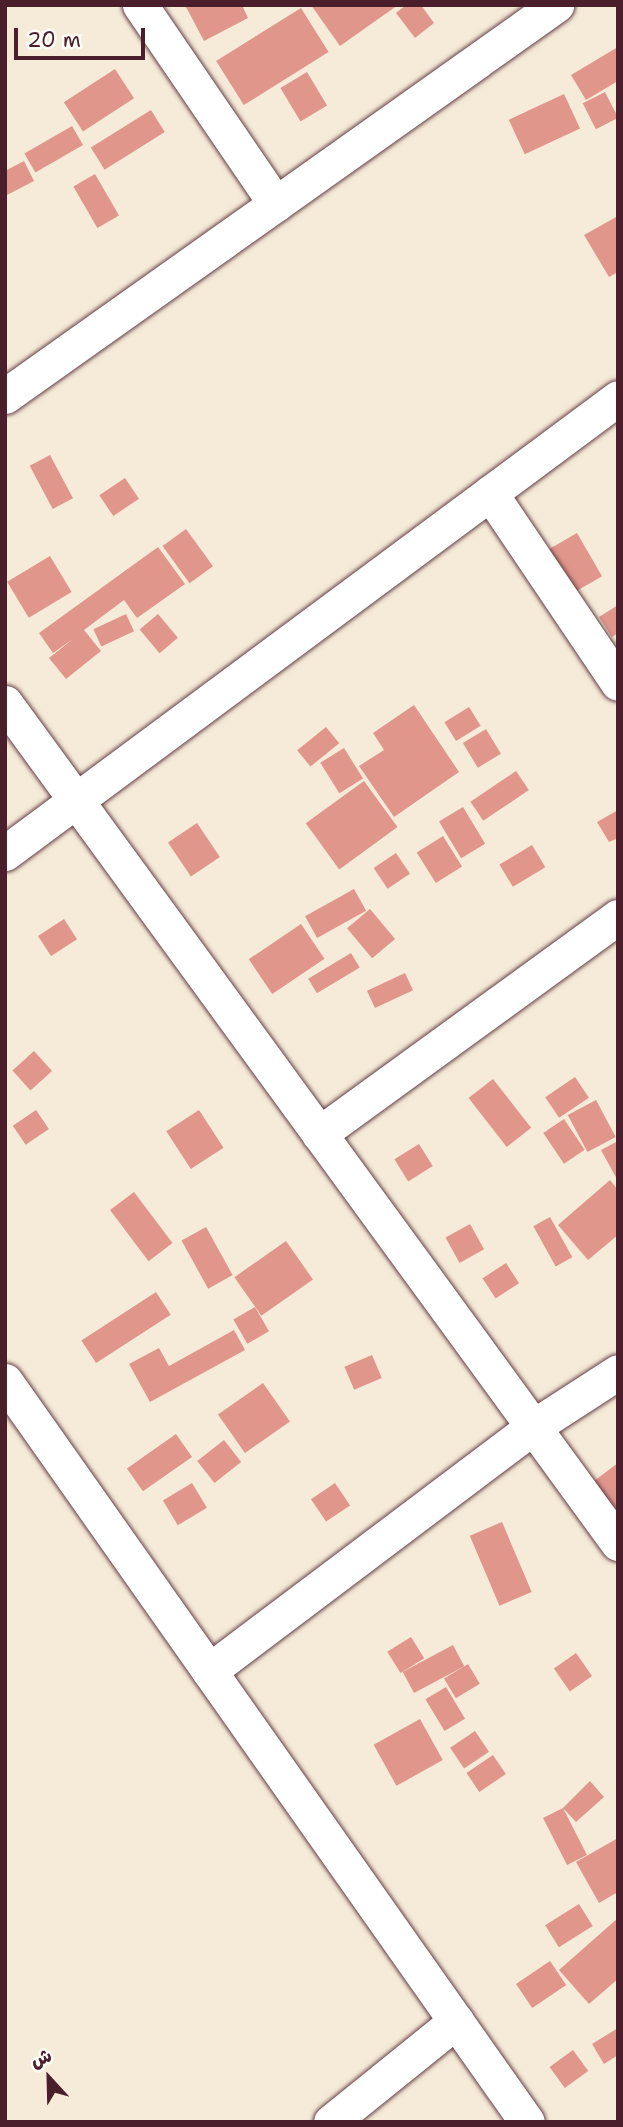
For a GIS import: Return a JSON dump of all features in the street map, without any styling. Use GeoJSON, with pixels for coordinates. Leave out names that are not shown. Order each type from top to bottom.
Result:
{"type":"FeatureCollection","features":[{"type":"Feature","properties":{"kind":"street"},"geometry":{"type":"LineString","coordinates":[[140,5],[276,204]]}},
{"type":"Feature","properties":{"kind":"street"},"geometry":{"type":"LineString","coordinates":[[5,396],[556,5]]}},
{"type":"Feature","properties":{"kind":"street"},"geometry":{"type":"LineString","coordinates":[[5,853],[618,398]]}},
{"type":"Feature","properties":{"kind":"street"},"geometry":{"type":"LineString","coordinates":[[491,493],[618,683]]}},
{"type":"Feature","properties":{"kind":"street"},"geometry":{"type":"LineString","coordinates":[[5,703],[618,1543]]}},
{"type":"Feature","properties":{"kind":"street"},"geometry":{"type":"LineString","coordinates":[[319,1134],[618,917]]}},
{"type":"Feature","properties":{"kind":"street"},"geometry":{"type":"LineString","coordinates":[[209,1671],[533,1427],[618,1372]]}},
{"type":"Feature","properties":{"kind":"street"},"geometry":{"type":"LineString","coordinates":[[5,1381],[527,2122]]}},
{"type":"Feature","properties":{"kind":"street"},"geometry":{"type":"LineString","coordinates":[[331,2122],[456,2021]]}},
{"type":"Feature","properties":{"kind":"building"},"geometry":{"type":"Polygon","coordinates":[[[185,5],[242,5],[248,18],[204,41],[185,5]]]}},
{"type":"Feature","properties":{"kind":"building"},"geometry":{"type":"Polygon","coordinates":[[[311,5],[398,5],[340,46],[311,5]]]}},
{"type":"Feature","properties":{"kind":"building"},"geometry":{"type":"Polygon","coordinates":[[[406,5],[421,5],[434,23],[415,38],[396,13],[406,5]]]}},
{"type":"Feature","properties":{"kind":"building"},"geometry":{"type":"Polygon","coordinates":[[[301,8],[329,52],[244,105],[216,61],[301,8]]]}},
{"type":"Feature","properties":{"kind":"building"},"geometry":{"type":"Polygon","coordinates":[[[618,47],[618,81],[586,100],[571,75],[618,47]]]}},
{"type":"Feature","properties":{"kind":"building"},"geometry":{"type":"Polygon","coordinates":[[[115,69],[134,98],[83,132],[64,102],[115,69]]]}},
{"type":"Feature","properties":{"kind":"building"},"geometry":{"type":"Polygon","coordinates":[[[307,72],[327,105],[301,121],[280,88],[307,72]]]}},
{"type":"Feature","properties":{"kind":"building"},"geometry":{"type":"Polygon","coordinates":[[[605,92],[618,118],[596,129],[583,103],[605,92]]]}},
{"type":"Feature","properties":{"kind":"building"},"geometry":{"type":"Polygon","coordinates":[[[564,94],[580,128],[525,154],[509,120],[564,94]]]}},
{"type":"Feature","properties":{"kind":"building"},"geometry":{"type":"Polygon","coordinates":[[[151,110],[165,132],[105,170],[91,148],[151,110]]]}},
{"type":"Feature","properties":{"kind":"building"},"geometry":{"type":"Polygon","coordinates":[[[72,126],[83,145],[35,173],[24,154],[72,126]]]}},
{"type":"Feature","properties":{"kind":"building"},"geometry":{"type":"Polygon","coordinates":[[[24,161],[34,181],[5,196],[5,171],[24,161]]]}},
{"type":"Feature","properties":{"kind":"building"},"geometry":{"type":"Polygon","coordinates":[[[95,174],[119,216],[97,228],[73,186],[95,174]]]}},
{"type":"Feature","properties":{"kind":"building"},"geometry":{"type":"Polygon","coordinates":[[[618,216],[618,272],[609,277],[584,235],[618,216]]]}},
{"type":"Feature","properties":{"kind":"building"},"geometry":{"type":"Polygon","coordinates":[[[50,455],[73,498],[53,509],[30,466],[50,455]]]}},
{"type":"Feature","properties":{"kind":"building"},"geometry":{"type":"Polygon","coordinates":[[[125,478],[139,499],[113,516],[99,495],[125,478]]]}},
{"type":"Feature","properties":{"kind":"building"},"geometry":{"type":"Polygon","coordinates":[[[186,529],[213,566],[190,583],[163,546],[186,529]]]}},
{"type":"Feature","properties":{"kind":"building"},"geometry":{"type":"Polygon","coordinates":[[[577,533],[602,576],[571,594],[546,551],[577,533]]]}},
{"type":"Feature","properties":{"kind":"building"},"geometry":{"type":"Polygon","coordinates":[[[158,547],[185,584],[137,618],[124,600],[84,630],[101,651],[66,679],[49,658],[73,639],[53,653],[39,633],[158,547]]]}},
{"type":"Feature","properties":{"kind":"building"},"geometry":{"type":"Polygon","coordinates":[[[50,556],[72,592],[29,618],[7,582],[50,556]]]}},
{"type":"Feature","properties":{"kind":"building"},"geometry":{"type":"Polygon","coordinates":[[[618,605],[618,633],[612,637],[599,617],[618,605]]]}},
{"type":"Feature","properties":{"kind":"building"},"geometry":{"type":"Polygon","coordinates":[[[126,614],[134,631],[101,646],[93,629],[126,614]]]}},
{"type":"Feature","properties":{"kind":"building"},"geometry":{"type":"Polygon","coordinates":[[[158,614],[178,638],[160,653],[140,629],[158,614]]]}},
{"type":"Feature","properties":{"kind":"building"},"geometry":{"type":"Polygon","coordinates":[[[414,705],[459,772],[394,817],[359,766],[384,750],[373,733],[414,705]]]}},
{"type":"Feature","properties":{"kind":"building"},"geometry":{"type":"Polygon","coordinates":[[[469,707],[481,726],[456,741],[444,722],[469,707]]]}},
{"type":"Feature","properties":{"kind":"building"},"geometry":{"type":"Polygon","coordinates":[[[326,727],[339,743],[310,767],[297,750],[326,727]]]}},
{"type":"Feature","properties":{"kind":"building"},"geometry":{"type":"Polygon","coordinates":[[[486,729],[501,754],[478,768],[463,743],[486,729]]]}},
{"type":"Feature","properties":{"kind":"building"},"geometry":{"type":"Polygon","coordinates":[[[344,748],[363,779],[339,793],[320,763],[344,748]]]}},
{"type":"Feature","properties":{"kind":"building"},"geometry":{"type":"Polygon","coordinates":[[[516,771],[529,790],[483,821],[470,802],[516,771]]]}},
{"type":"Feature","properties":{"kind":"building"},"geometry":{"type":"Polygon","coordinates":[[[364,781],[398,827],[339,869],[306,823],[364,781]]]}},
{"type":"Feature","properties":{"kind":"building"},"geometry":{"type":"Polygon","coordinates":[[[463,807],[485,844],[461,858],[439,821],[463,807]]]}},
{"type":"Feature","properties":{"kind":"building"},"geometry":{"type":"Polygon","coordinates":[[[618,810],[618,838],[609,842],[597,822],[618,810]]]}},
{"type":"Feature","properties":{"kind":"building"},"geometry":{"type":"Polygon","coordinates":[[[197,823],[220,857],[191,877],[168,843],[197,823]]]}},
{"type":"Feature","properties":{"kind":"building"},"geometry":{"type":"Polygon","coordinates":[[[443,836],[462,867],[436,883],[417,852],[443,836]]]}},
{"type":"Feature","properties":{"kind":"building"},"geometry":{"type":"Polygon","coordinates":[[[532,845],[545,867],[513,887],[499,865],[532,845]]]}},
{"type":"Feature","properties":{"kind":"building"},"geometry":{"type":"Polygon","coordinates":[[[396,853],[410,874],[388,889],[374,868],[396,853]]]}},
{"type":"Feature","properties":{"kind":"building"},"geometry":{"type":"Polygon","coordinates":[[[354,889],[366,911],[317,938],[305,916],[354,889]]]}},
{"type":"Feature","properties":{"kind":"building"},"geometry":{"type":"Polygon","coordinates":[[[370,909],[395,939],[372,958],[347,928],[370,909]]]}},
{"type":"Feature","properties":{"kind":"building"},"geometry":{"type":"Polygon","coordinates":[[[64,919],[77,939],[51,956],[38,936],[64,919]]]}},
{"type":"Feature","properties":{"kind":"building"},"geometry":{"type":"Polygon","coordinates":[[[301,924],[324,959],[272,994],[249,959],[301,924]]]}},
{"type":"Feature","properties":{"kind":"building"},"geometry":{"type":"Polygon","coordinates":[[[351,953],[360,968],[317,993],[308,979],[351,953]]]}},
{"type":"Feature","properties":{"kind":"building"},"geometry":{"type":"Polygon","coordinates":[[[405,973],[413,990],[375,1008],[367,991],[405,973]]]}},
{"type":"Feature","properties":{"kind":"building"},"geometry":{"type":"Polygon","coordinates":[[[34,1051],[52,1071],[31,1090],[12,1070],[34,1051]]]}},
{"type":"Feature","properties":{"kind":"building"},"geometry":{"type":"Polygon","coordinates":[[[575,1077],[589,1098],[559,1118],[545,1097],[575,1077]]]}},
{"type":"Feature","properties":{"kind":"building"},"geometry":{"type":"Polygon","coordinates":[[[493,1079],[531,1128],[507,1147],[469,1098],[493,1079]]]}},
{"type":"Feature","properties":{"kind":"building"},"geometry":{"type":"Polygon","coordinates":[[[596,1100],[616,1137],[587,1152],[568,1115],[596,1100]]]}},
{"type":"Feature","properties":{"kind":"building"},"geometry":{"type":"Polygon","coordinates":[[[36,1110],[49,1129],[26,1145],[13,1126],[36,1110]]]}},
{"type":"Feature","properties":{"kind":"building"},"geometry":{"type":"Polygon","coordinates":[[[199,1110],[224,1148],[191,1169],[166,1131],[199,1110]]]}},
{"type":"Feature","properties":{"kind":"building"},"geometry":{"type":"Polygon","coordinates":[[[564,1119],[585,1150],[564,1164],[543,1133],[564,1119]]]}},
{"type":"Feature","properties":{"kind":"building"},"geometry":{"type":"Polygon","coordinates":[[[618,1141],[618,1181],[601,1150],[618,1141]]]}},
{"type":"Feature","properties":{"kind":"building"},"geometry":{"type":"Polygon","coordinates":[[[419,1144],[433,1166],[408,1181],[394,1159],[419,1144]]]}},
{"type":"Feature","properties":{"kind":"building"},"geometry":{"type":"Polygon","coordinates":[[[610,1180],[618,1190],[618,1235],[588,1260],[558,1225],[610,1180]]]}},
{"type":"Feature","properties":{"kind":"building"},"geometry":{"type":"Polygon","coordinates":[[[134,1192],[173,1243],[149,1261],[110,1210],[134,1192]]]}},
{"type":"Feature","properties":{"kind":"building"},"geometry":{"type":"Polygon","coordinates":[[[550,1217],[572,1257],[556,1266],[533,1226],[550,1217]]]}},
{"type":"Feature","properties":{"kind":"building"},"geometry":{"type":"Polygon","coordinates":[[[470,1224],[484,1249],[460,1263],[446,1238],[470,1224]]]}},
{"type":"Feature","properties":{"kind":"building"},"geometry":{"type":"Polygon","coordinates":[[[206,1227],[233,1275],[208,1289],[182,1241],[206,1227]]]}},
{"type":"Feature","properties":{"kind":"building"},"geometry":{"type":"Polygon","coordinates":[[[286,1241],[313,1280],[261,1316],[234,1277],[286,1241]]]}},
{"type":"Feature","properties":{"kind":"building"},"geometry":{"type":"Polygon","coordinates":[[[506,1263],[519,1283],[496,1298],[483,1278],[506,1263]]]}},
{"type":"Feature","properties":{"kind":"building"},"geometry":{"type":"Polygon","coordinates":[[[156,1292],[171,1315],[96,1363],[81,1340],[156,1292]]]}},
{"type":"Feature","properties":{"kind":"building"},"geometry":{"type":"Polygon","coordinates":[[[255,1307],[269,1331],[247,1344],[233,1320],[255,1307]]]}},
{"type":"Feature","properties":{"kind":"building"},"geometry":{"type":"Polygon","coordinates":[[[234,1330],[245,1350],[150,1402],[129,1364],[159,1348],[169,1366],[234,1330]]]}},
{"type":"Feature","properties":{"kind":"building"},"geometry":{"type":"Polygon","coordinates":[[[372,1355],[382,1378],[354,1390],[344,1367],[372,1355]]]}},
{"type":"Feature","properties":{"kind":"building"},"geometry":{"type":"Polygon","coordinates":[[[263,1383],[290,1422],[245,1453],[218,1415],[263,1383]]]}},
{"type":"Feature","properties":{"kind":"building"},"geometry":{"type":"Polygon","coordinates":[[[176,1434],[192,1457],[143,1491],[127,1468],[176,1434]]]}},
{"type":"Feature","properties":{"kind":"building"},"geometry":{"type":"Polygon","coordinates":[[[224,1440],[241,1462],[214,1483],[197,1461],[224,1440]]]}},
{"type":"Feature","properties":{"kind":"building"},"geometry":{"type":"Polygon","coordinates":[[[618,1463],[618,1513],[594,1481],[618,1463]]]}},
{"type":"Feature","properties":{"kind":"building"},"geometry":{"type":"Polygon","coordinates":[[[192,1483],[207,1508],[178,1525],[163,1501],[192,1483]]]}},
{"type":"Feature","properties":{"kind":"building"},"geometry":{"type":"Polygon","coordinates":[[[335,1483],[350,1505],[326,1522],[311,1499],[335,1483]]]}},
{"type":"Feature","properties":{"kind":"building"},"geometry":{"type":"Polygon","coordinates":[[[502,1522],[532,1592],[499,1606],[470,1536],[502,1522]]]}},
{"type":"Feature","properties":{"kind":"building"},"geometry":{"type":"Polygon","coordinates":[[[411,1637],[424,1658],[401,1673],[387,1652],[411,1637]]]}},
{"type":"Feature","properties":{"kind":"building"},"geometry":{"type":"Polygon","coordinates":[[[453,1645],[464,1666],[414,1693],[403,1672],[453,1645]]]}},
{"type":"Feature","properties":{"kind":"building"},"geometry":{"type":"Polygon","coordinates":[[[576,1653],[592,1676],[570,1691],[554,1668],[576,1653]]]}},
{"type":"Feature","properties":{"kind":"building"},"geometry":{"type":"Polygon","coordinates":[[[468,1664],[480,1684],[456,1698],[444,1678],[468,1664]]]}},
{"type":"Feature","properties":{"kind":"building"},"geometry":{"type":"Polygon","coordinates":[[[446,1687],[465,1719],[444,1731],[425,1699],[446,1687]]]}},
{"type":"Feature","properties":{"kind":"building"},"geometry":{"type":"Polygon","coordinates":[[[420,1719],[443,1760],[396,1786],[374,1745],[420,1719]]]}},
{"type":"Feature","properties":{"kind":"building"},"geometry":{"type":"Polygon","coordinates":[[[475,1731],[489,1752],[464,1769],[450,1748],[475,1731]]]}},
{"type":"Feature","properties":{"kind":"building"},"geometry":{"type":"Polygon","coordinates":[[[493,1755],[506,1774],[479,1792],[466,1773],[493,1755]]]}},
{"type":"Feature","properties":{"kind":"building"},"geometry":{"type":"Polygon","coordinates":[[[590,1781],[604,1797],[576,1822],[563,1808],[590,1781]]]}},
{"type":"Feature","properties":{"kind":"building"},"geometry":{"type":"Polygon","coordinates":[[[563,1808],[587,1855],[567,1865],[543,1818],[563,1808]]]}},
{"type":"Feature","properties":{"kind":"building"},"geometry":{"type":"Polygon","coordinates":[[[618,1838],[618,1892],[599,1903],[576,1862],[618,1838]]]}},
{"type":"Feature","properties":{"kind":"building"},"geometry":{"type":"Polygon","coordinates":[[[579,1904],[593,1926],[559,1947],[545,1925],[579,1904]]]}},
{"type":"Feature","properties":{"kind":"building"},"geometry":{"type":"Polygon","coordinates":[[[618,1918],[618,1979],[589,2004],[559,1970],[618,1918]]]}},
{"type":"Feature","properties":{"kind":"building"},"geometry":{"type":"Polygon","coordinates":[[[550,1961],[566,1985],[532,2008],[516,1984],[550,1961]]]}},
{"type":"Feature","properties":{"kind":"building"},"geometry":{"type":"Polygon","coordinates":[[[618,2028],[618,2055],[604,2064],[592,2044],[618,2028]]]}},
{"type":"Feature","properties":{"kind":"building"},"geometry":{"type":"Polygon","coordinates":[[[573,2050],[588,2071],[565,2088],[550,2067],[573,2050]]]}}]}
